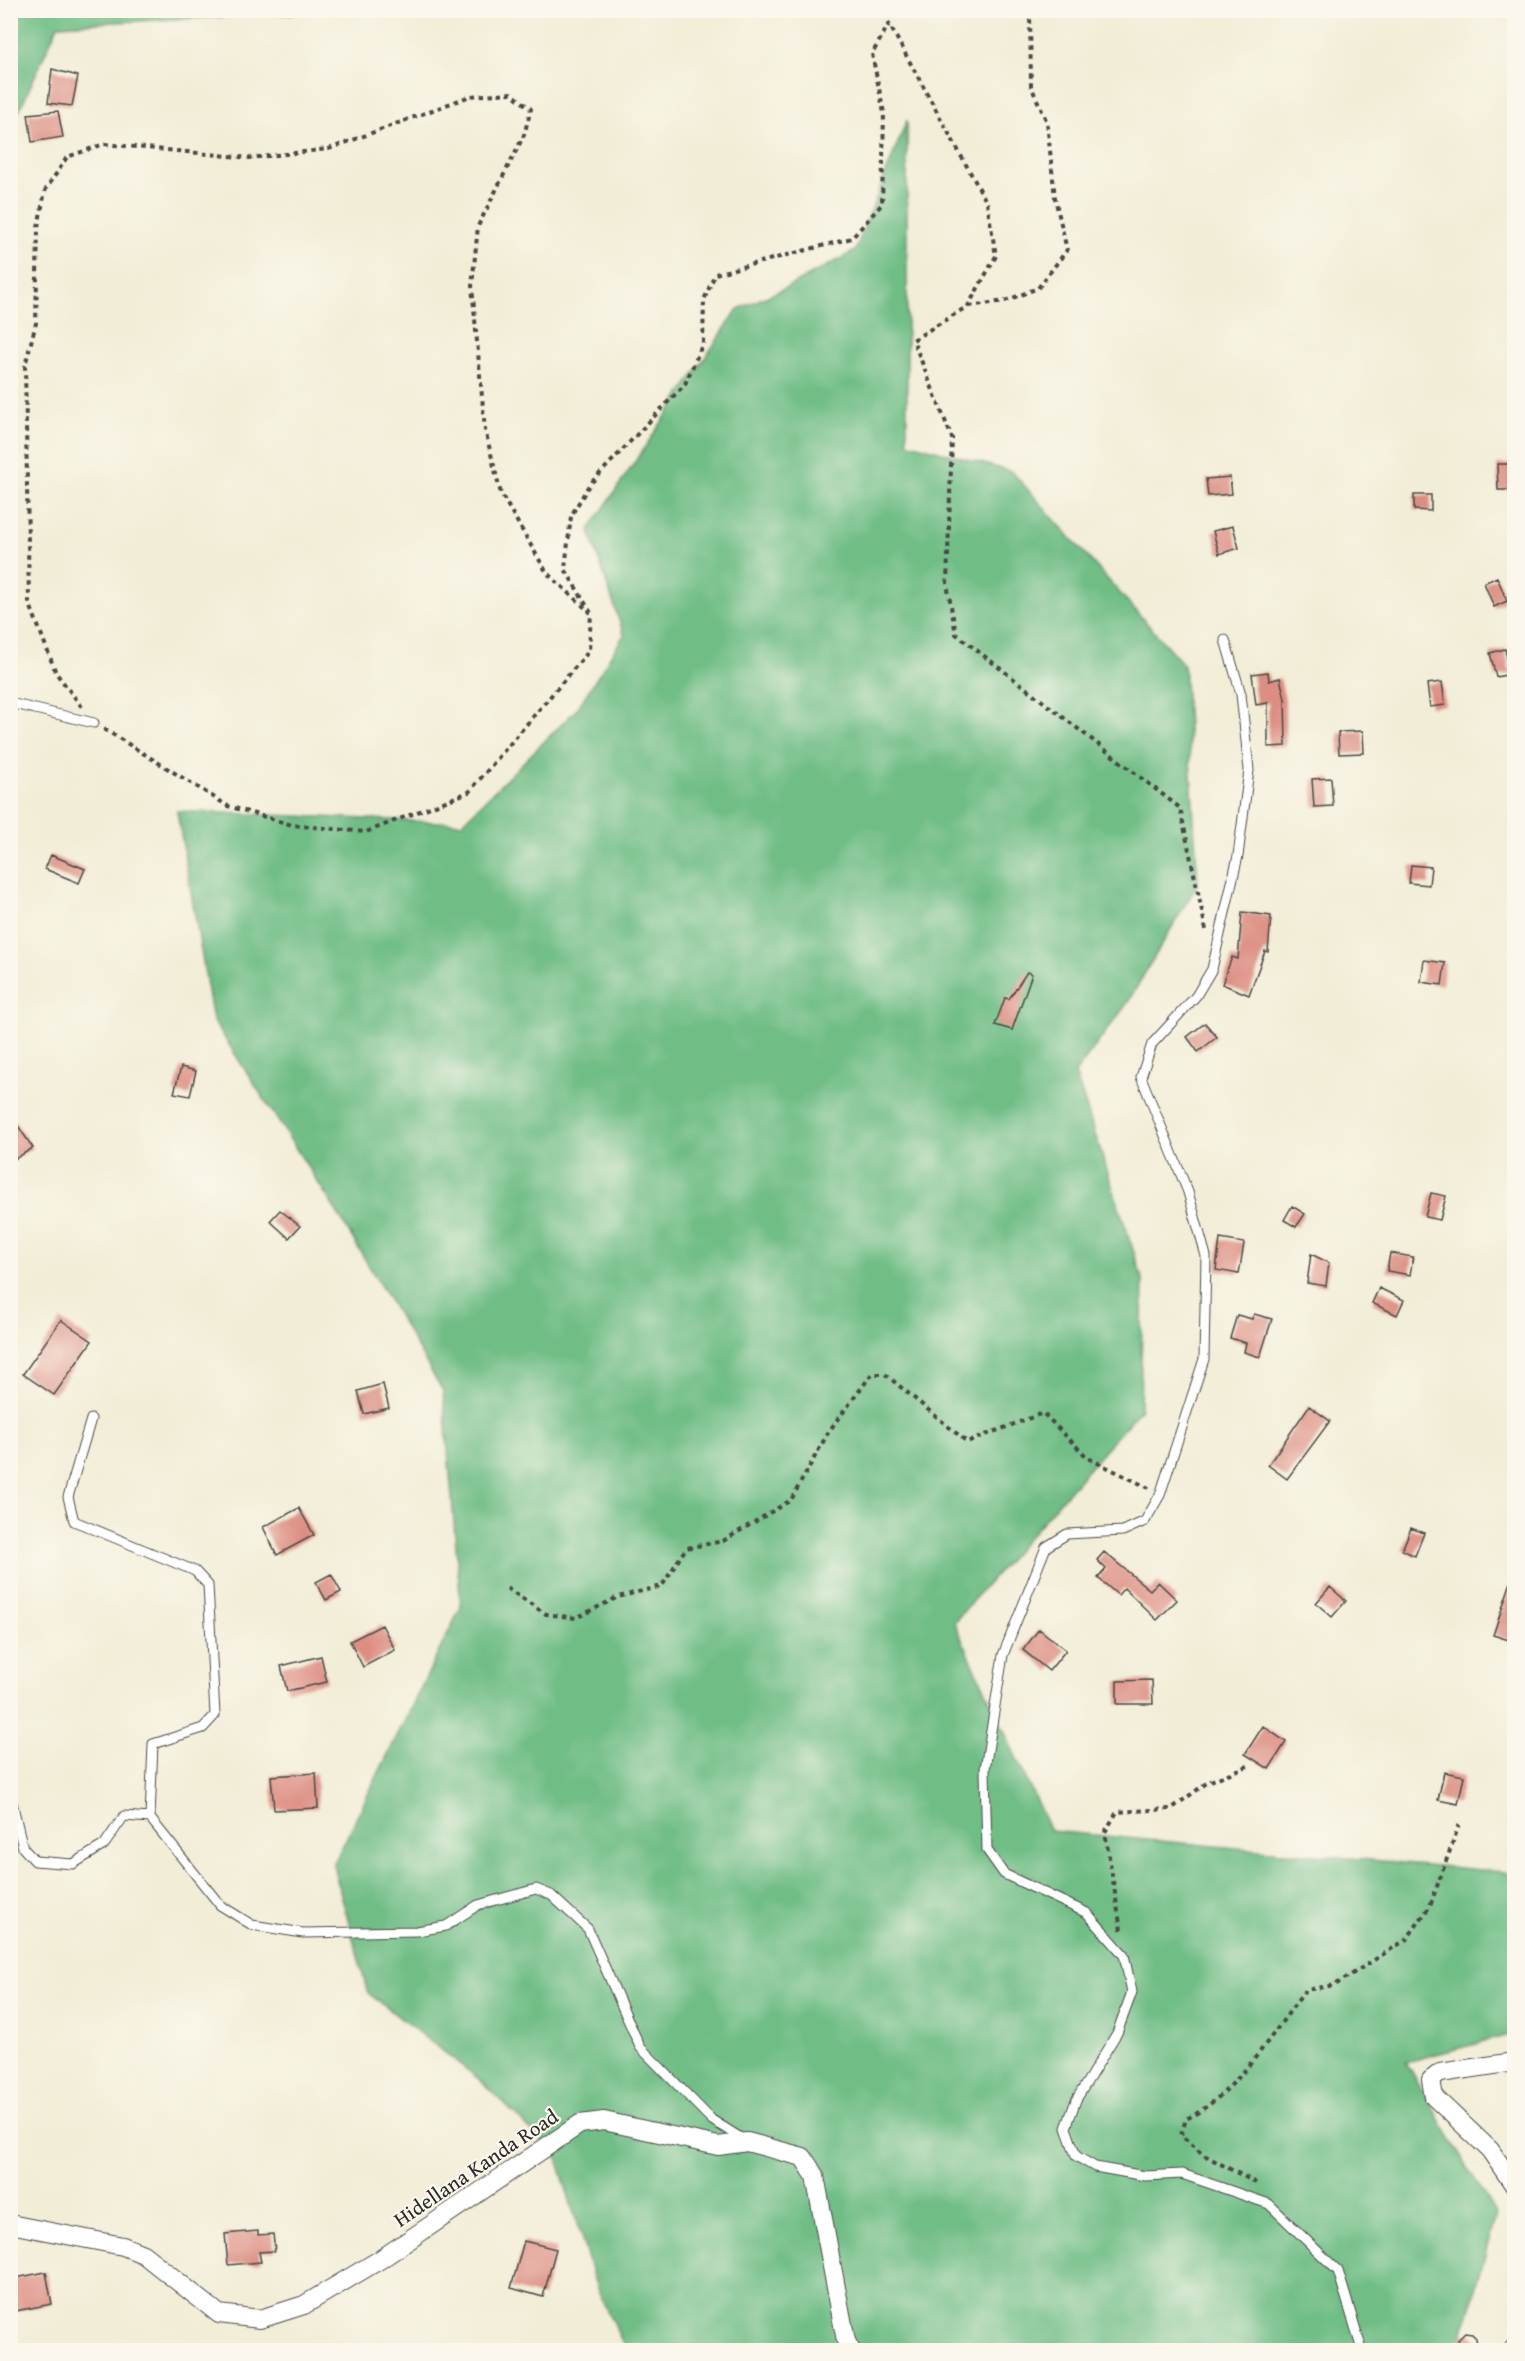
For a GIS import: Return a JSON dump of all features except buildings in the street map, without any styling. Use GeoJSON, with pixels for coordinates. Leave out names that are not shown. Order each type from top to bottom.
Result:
{"type":"FeatureCollection","features":[{"type":"Feature","properties":{"kind":"street"},"geometry":{"type":"LineString","coordinates":[[1515,2062],[1440,2073],[1431,2080],[1434,2097],[1490,2150],[1515,2185]]}},
{"type":"Feature","properties":{"kind":"street","name":"Hidellana Kanda Road"},"geometry":{"type":"LineString","coordinates":[[10,2224],[123,2246],[143,2254],[219,2314],[260,2319],[304,2305],[381,2259],[580,2124],[604,2121],[718,2146],[747,2142],[803,2157],[815,2176],[846,2341],[851,2350]]}},
{"type":"Feature","properties":{"kind":"lane"},"geometry":{"type":"LineString","coordinates":[[1225,640],[1241,694],[1249,770],[1238,856],[1212,969],[1196,996],[1152,1044],[1141,1077],[1188,1192],[1206,1256],[1204,1359],[1160,1495],[1145,1521],[1124,1532],[1067,1534],[1046,1547],[1003,1655],[985,1769],[987,1850],[1004,1874],[1087,1912],[1124,1955],[1132,1992],[1117,2033],[1076,2100],[1066,2128],[1076,2156],[1095,2167],[1145,2176],[1182,2174],[1269,2204],[1338,2271],[1362,2350]]}},
{"type":"Feature","properties":{"kind":"lane"},"geometry":{"type":"LineString","coordinates":[[10,703],[94,723]]}},
{"type":"Feature","properties":{"kind":"lane"},"geometry":{"type":"LineString","coordinates":[[91,1419],[68,1497],[74,1521],[195,1571],[208,1585],[215,1715],[203,1728],[153,1744],[150,1818],[220,1905],[252,1925],[303,1933],[417,1931],[446,1926],[478,1905],[536,1889],[552,1895],[588,1929],[640,2047],[712,2120],[747,2142]]}},
{"type":"Feature","properties":{"kind":"lane"},"geometry":{"type":"LineString","coordinates":[[10,1794],[23,1848],[35,1861],[73,1864],[104,1845],[124,1816],[150,1818]]}},
{"type":"Feature","properties":{"kind":"path"},"geometry":{"type":"LineString","coordinates":[[1030,15],[1031,86],[1047,122],[1055,198],[1067,250],[1038,288],[1005,301],[968,306],[913,340],[952,438],[947,584],[956,634],[1180,808],[1198,883],[1207,939]]}},
{"type":"Feature","properties":{"kind":"path"},"geometry":{"type":"LineString","coordinates":[[591,614],[547,573],[501,494],[485,430],[472,286],[478,226],[524,135],[531,109],[511,93],[470,96],[329,149],[250,158],[104,144],[67,157],[45,191],[38,227],[36,323],[25,366],[29,602],[56,674],[94,723],[228,806],[291,825],[366,832],[469,792],[589,651],[591,614],[565,569],[571,516],[589,485],[685,384],[704,343],[704,300],[715,274],[852,238],[882,204],[884,113],[873,54],[889,24],[987,203],[996,256],[968,306]]}},
{"type":"Feature","properties":{"kind":"path"},"geometry":{"type":"LineString","coordinates":[[507,1588],[546,1614],[576,1618],[618,1596],[662,1586],[686,1548],[723,1541],[791,1500],[829,1431],[872,1374],[885,1374],[967,1442],[1043,1413],[1088,1458],[1160,1495]]}},
{"type":"Feature","properties":{"kind":"path"},"geometry":{"type":"LineString","coordinates":[[1124,1955],[1105,1832],[1117,1812],[1171,1809],[1208,1782],[1250,1765]]}},
{"type":"Feature","properties":{"kind":"path"},"geometry":{"type":"LineString","coordinates":[[1269,2204],[1257,2184],[1203,2154],[1181,2135],[1186,2119],[1207,2109],[1238,2077],[1306,1990],[1335,1985],[1407,1939],[1430,1906],[1459,1825]]}},
{"type":"Feature","properties":{"kind":"green space"},"geometry":{"type":"Polygon","coordinates":[[[11,10],[341,11],[58,25],[11,129],[11,10]]]}},
{"type":"Feature","properties":{"kind":"green space"},"geometry":{"type":"Polygon","coordinates":[[[907,120],[907,442],[1012,472],[1184,665],[1198,883],[1126,1005],[1075,1073],[1143,1280],[1140,1410],[954,1622],[1050,1831],[1514,1873],[1514,2034],[1406,2062],[1496,2215],[1459,2350],[626,2350],[597,2289],[556,2155],[480,2080],[368,1993],[333,1865],[461,1607],[443,1391],[337,1212],[213,1020],[177,811],[462,823],[577,709],[624,635],[589,530],[738,309],[786,288],[855,251],[907,120]]]}}]}
